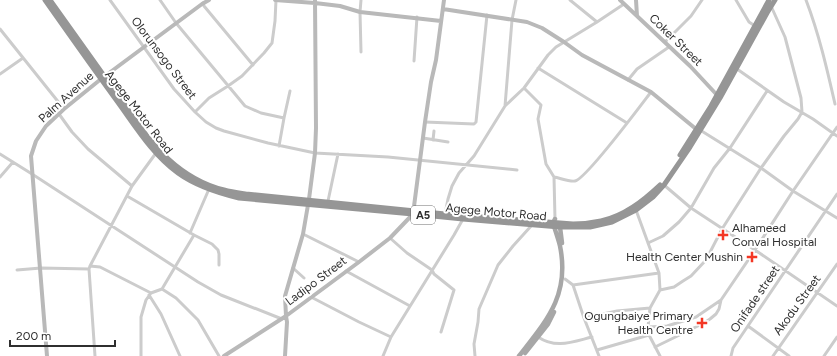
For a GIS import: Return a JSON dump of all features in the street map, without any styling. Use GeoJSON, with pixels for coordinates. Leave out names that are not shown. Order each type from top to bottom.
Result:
{"type":"FeatureCollection","features":[{"type":"Feature","properties":{"kind":"highway","name":"Agege Motor Road"},"geometry":{"type":"LineString","coordinates":[[45,0],[154,144],[173,163],[187,174],[204,183],[225,190],[246,194],[309,202],[590,227],[612,222],[636,210],[653,197],[664,185],[737,69],[775,0]]}},
{"type":"Feature","properties":{"kind":"highway","name":"Agege Motor Road"},"geometry":{"type":"LineString","coordinates":[[50,0],[156,153],[178,174],[209,189],[239,198],[309,202],[328,201],[463,220],[532,225],[602,221],[637,205],[651,193],[661,183],[698,130]]}},
{"type":"Feature","properties":{"kind":"highway","name":"Agege Motor Road"},"geometry":{"type":"LineString","coordinates":[[718,97],[769,0]]}},
{"type":"Feature","properties":{"kind":"main road"},"geometry":{"type":"LineString","coordinates":[[523,356],[538,337],[557,307],[565,279],[565,264],[556,224]]}},
{"type":"Feature","properties":{"kind":"main road"},"geometry":{"type":"LineString","coordinates":[[519,356],[549,316],[559,294],[562,280],[562,262],[556,224]]}},
{"type":"Feature","properties":{"kind":"street","name":"Olorunsogo Street"},"geometry":{"type":"LineString","coordinates":[[110,0],[174,89],[194,112],[216,128],[279,146],[315,153],[517,170]]}},
{"type":"Feature","properties":{"kind":"street"},"geometry":{"type":"LineString","coordinates":[[160,0],[176,23],[245,106],[261,113],[284,118]]}},
{"type":"Feature","properties":{"kind":"street","name":"Palm Avenue"},"geometry":{"type":"LineString","coordinates":[[47,356],[31,156],[36,141],[46,126],[103,77],[203,2],[209,0]]}},
{"type":"Feature","properties":{"kind":"street"},"geometry":{"type":"LineString","coordinates":[[194,112],[209,98],[242,76],[272,43],[276,0],[315,1],[360,12],[417,17],[441,21]]}},
{"type":"Feature","properties":{"kind":"street"},"geometry":{"type":"LineString","coordinates":[[361,0],[361,52]]}},
{"type":"Feature","properties":{"kind":"street"},"geometry":{"type":"LineString","coordinates":[[413,212],[444,0]]}},
{"type":"Feature","properties":{"kind":"street"},"geometry":{"type":"LineString","coordinates":[[505,106],[512,20],[516,0]]}},
{"type":"Feature","properties":{"kind":"street"},"geometry":{"type":"LineString","coordinates":[[570,0],[597,22]]}},
{"type":"Feature","properties":{"kind":"street","name":"Coker Street"},"geometry":{"type":"LineString","coordinates":[[620,0],[690,66],[718,97]]}},
{"type":"Feature","properties":{"kind":"street"},"geometry":{"type":"LineString","coordinates":[[636,0],[637,16]]}},
{"type":"Feature","properties":{"kind":"street"},"geometry":{"type":"LineString","coordinates":[[665,42],[691,16],[702,0]]}},
{"type":"Feature","properties":{"kind":"street"},"geometry":{"type":"LineString","coordinates":[[736,0],[749,22],[755,26]]}},
{"type":"Feature","properties":{"kind":"street"},"geometry":{"type":"LineString","coordinates":[[806,0],[812,14],[834,104]]}},
{"type":"Feature","properties":{"kind":"street"},"geometry":{"type":"LineString","coordinates":[[284,317],[285,296],[303,234],[309,202],[315,153],[315,1]]}},
{"type":"Feature","properties":{"kind":"street"},"geometry":{"type":"LineString","coordinates":[[203,2],[204,6],[253,65]]}},
{"type":"Feature","properties":{"kind":"street"},"geometry":{"type":"LineString","coordinates":[[446,214],[452,186],[459,173],[474,156],[505,106],[524,88],[548,55],[556,47],[624,4]]}},
{"type":"Feature","properties":{"kind":"street"},"geometry":{"type":"LineString","coordinates":[[660,290],[674,286],[691,276],[706,260],[722,229],[761,168],[802,112],[801,98],[784,37],[771,6]]}},
{"type":"Feature","properties":{"kind":"street"},"geometry":{"type":"LineString","coordinates":[[443,9],[532,23],[542,28],[592,61],[651,92],[698,130],[730,148],[793,191],[837,218]]}},
{"type":"Feature","properties":{"kind":"street"},"geometry":{"type":"LineString","coordinates":[[425,122],[474,124],[476,122],[487,15]]}},
{"type":"Feature","properties":{"kind":"street"},"geometry":{"type":"LineString","coordinates":[[414,61],[417,17]]}},
{"type":"Feature","properties":{"kind":"street"},"geometry":{"type":"LineString","coordinates":[[0,29],[64,109]]}},
{"type":"Feature","properties":{"kind":"street"},"geometry":{"type":"LineString","coordinates":[[628,80],[637,69],[669,47]]}},
{"type":"Feature","properties":{"kind":"street"},"geometry":{"type":"LineString","coordinates":[[0,74],[23,58]]}},
{"type":"Feature","properties":{"kind":"street"},"geometry":{"type":"LineString","coordinates":[[538,68],[627,122]]}},
{"type":"Feature","properties":{"kind":"street"},"geometry":{"type":"LineString","coordinates":[[737,69],[768,92],[813,119],[837,136]]}},
{"type":"Feature","properties":{"kind":"street"},"geometry":{"type":"LineString","coordinates":[[524,88],[541,105],[538,119],[546,164],[554,177],[556,224]]}},
{"type":"Feature","properties":{"kind":"street"},"geometry":{"type":"LineString","coordinates":[[279,146],[290,91]]}},
{"type":"Feature","properties":{"kind":"street"},"geometry":{"type":"LineString","coordinates":[[554,177],[576,181],[581,178],[651,92]]}},
{"type":"Feature","properties":{"kind":"street"},"geometry":{"type":"LineString","coordinates":[[648,243],[663,236],[682,220],[691,208],[714,168],[730,148],[768,92]]}},
{"type":"Feature","properties":{"kind":"street"},"geometry":{"type":"LineString","coordinates":[[59,114],[72,132],[88,149],[132,186]]}},
{"type":"Feature","properties":{"kind":"street"},"geometry":{"type":"LineString","coordinates":[[655,346],[699,325],[716,314],[721,300],[837,127]]}},
{"type":"Feature","properties":{"kind":"street"},"geometry":{"type":"LineString","coordinates":[[433,140],[434,131]]}},
{"type":"Feature","properties":{"kind":"street"},"geometry":{"type":"LineString","coordinates":[[423,138],[448,142]]}},
{"type":"Feature","properties":{"kind":"street"},"geometry":{"type":"LineString","coordinates":[[95,356],[89,268],[132,186],[156,153]]}},
{"type":"Feature","properties":{"kind":"street"},"geometry":{"type":"LineString","coordinates":[[0,154],[198,282],[221,295],[284,317],[288,322],[286,356]]}},
{"type":"Feature","properties":{"kind":"street"},"geometry":{"type":"LineString","coordinates":[[328,201],[338,154]]}},
{"type":"Feature","properties":{"kind":"street"},"geometry":{"type":"LineString","coordinates":[[0,177],[13,162]]}},
{"type":"Feature","properties":{"kind":"street"},"geometry":{"type":"LineString","coordinates":[[664,185],[691,208],[837,306]]}},
{"type":"Feature","properties":{"kind":"street"},"geometry":{"type":"LineString","coordinates":[[190,233],[209,189]]}},
{"type":"Feature","properties":{"kind":"street","name":"Onifade street"},"geometry":{"type":"LineString","coordinates":[[731,356],[733,348],[837,194]]}},
{"type":"Feature","properties":{"kind":"street"},"geometry":{"type":"LineString","coordinates":[[127,196],[190,233],[212,244],[218,250],[219,266]]}},
{"type":"Feature","properties":{"kind":"street"},"geometry":{"type":"LineString","coordinates":[[636,210],[659,273],[660,290],[650,308],[648,327],[650,335],[660,356]]}},
{"type":"Feature","properties":{"kind":"street","name":"Ladipo Street"},"geometry":{"type":"LineString","coordinates":[[224,356],[254,338],[359,262],[390,238],[413,212]]}},
{"type":"Feature","properties":{"kind":"street"},"geometry":{"type":"LineString","coordinates":[[383,356],[391,337],[463,220]]}},
{"type":"Feature","properties":{"kind":"street"},"geometry":{"type":"LineString","coordinates":[[475,356],[474,344],[479,310],[498,266],[513,246],[532,225]]}},
{"type":"Feature","properties":{"kind":"street"},"geometry":{"type":"LineString","coordinates":[[303,234],[359,262]]}},
{"type":"Feature","properties":{"kind":"street"},"geometry":{"type":"LineString","coordinates":[[141,356],[141,317],[146,300],[150,294],[162,289],[194,235]]}},
{"type":"Feature","properties":{"kind":"street"},"geometry":{"type":"LineString","coordinates":[[390,238],[407,253],[432,270],[434,274],[454,290],[441,332]]}},
{"type":"Feature","properties":{"kind":"street","name":"Akodu Street"},"geometry":{"type":"LineString","coordinates":[[773,356],[777,348],[837,264]]}},
{"type":"Feature","properties":{"kind":"street"},"geometry":{"type":"LineString","coordinates":[[17,270],[100,267],[150,294],[180,356]]}},
{"type":"Feature","properties":{"kind":"street"},"geometry":{"type":"LineString","coordinates":[[293,268],[304,278]]}},
{"type":"Feature","properties":{"kind":"street"},"geometry":{"type":"LineString","coordinates":[[346,271],[410,306]]}},
{"type":"Feature","properties":{"kind":"street"},"geometry":{"type":"LineString","coordinates":[[573,285],[659,273]]}},
{"type":"Feature","properties":{"kind":"street"},"geometry":{"type":"LineString","coordinates":[[565,279],[573,285],[599,356]]}},
{"type":"Feature","properties":{"kind":"street"},"geometry":{"type":"LineString","coordinates":[[162,289],[176,298],[198,320],[219,356]]}},
{"type":"Feature","properties":{"kind":"street"},"geometry":{"type":"LineString","coordinates":[[311,298],[391,337]]}},
{"type":"Feature","properties":{"kind":"street"},"geometry":{"type":"LineString","coordinates":[[648,327],[667,326],[696,317],[721,300]]}},
{"type":"Feature","properties":{"kind":"street"},"geometry":{"type":"LineString","coordinates":[[584,318],[650,308]]}},
{"type":"Feature","properties":{"kind":"street"},"geometry":{"type":"LineString","coordinates":[[696,317],[699,325]]}},
{"type":"Feature","properties":{"kind":"street"},"geometry":{"type":"LineString","coordinates":[[748,326],[789,356]]}},
{"type":"Feature","properties":{"kind":"street"},"geometry":{"type":"LineString","coordinates":[[597,350],[650,335]]}},
{"type":"Feature","properties":{"kind":"street"},"geometry":{"type":"LineString","coordinates":[[538,337],[545,342],[557,344],[570,343],[592,337]]}},
{"type":"Feature","properties":{"kind":"street"},"geometry":{"type":"LineString","coordinates":[[824,356],[837,337]]}},
{"type":"Feature","properties":{"kind":"place","name":"Alhameed Conval Hospital"},"geometry":{"type":"Point","coordinates":[723,235]}},
{"type":"Feature","properties":{"kind":"place","name":"Health Center Mushin"},"geometry":{"type":"Point","coordinates":[752,257]}},
{"type":"Feature","properties":{"kind":"place","name":"Ogungbaiye Primary Health Centre"},"geometry":{"type":"Point","coordinates":[702,323]}}]}
